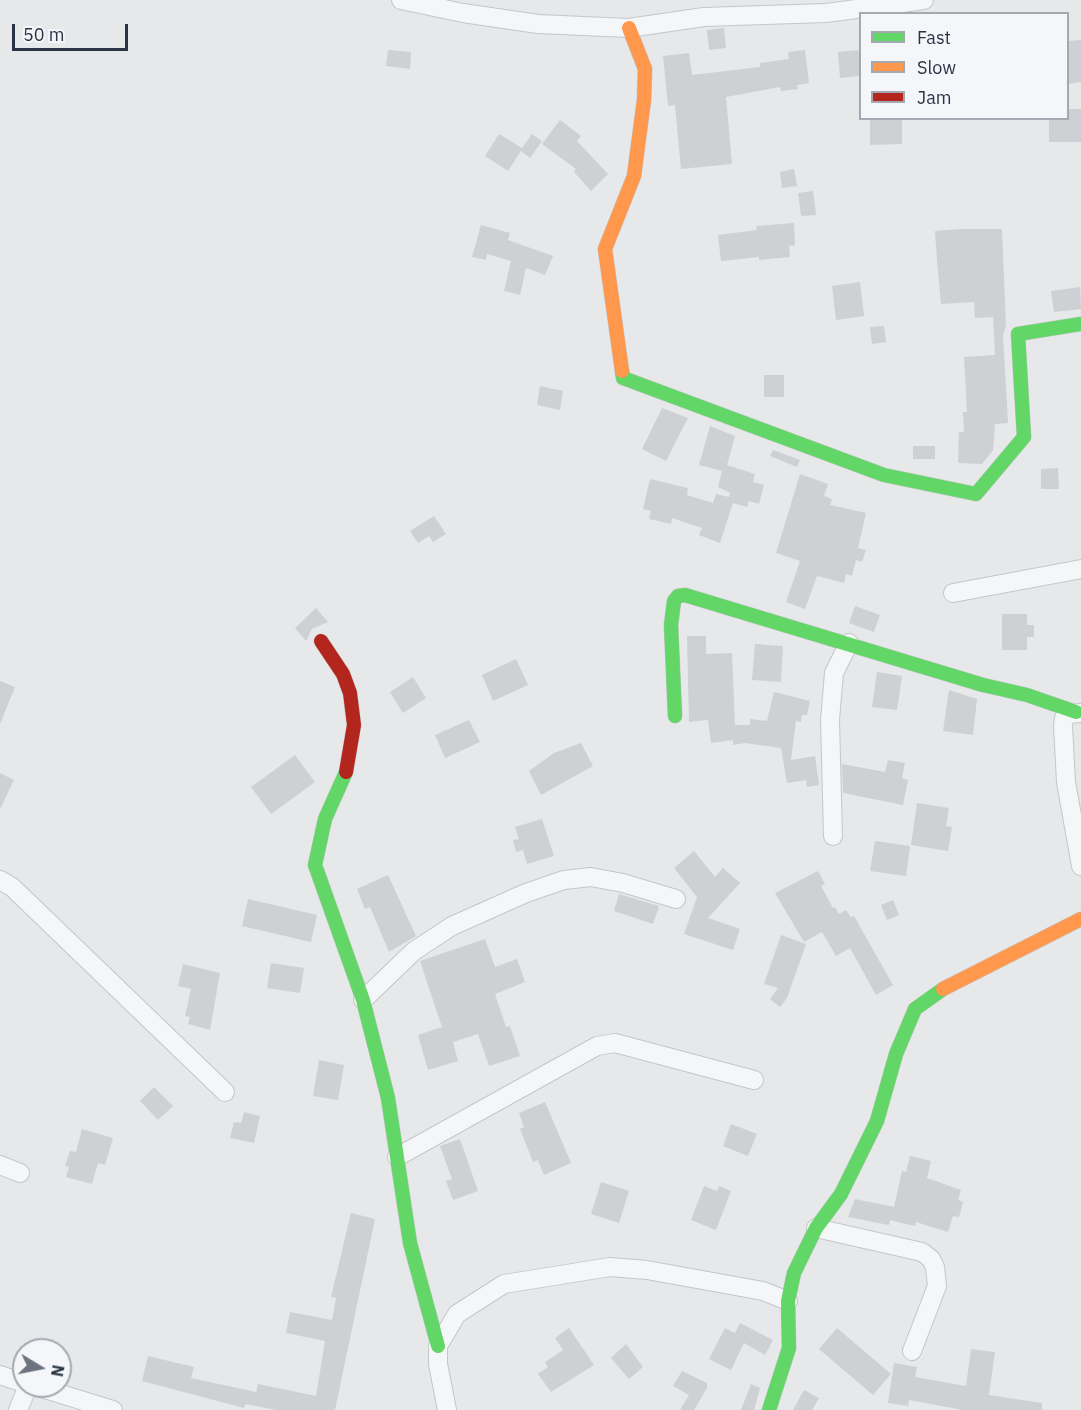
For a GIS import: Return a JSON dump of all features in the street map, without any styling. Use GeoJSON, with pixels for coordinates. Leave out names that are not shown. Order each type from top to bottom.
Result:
{"type":"FeatureCollection","features":[{"type":"Feature","properties":{"kind":"street"},"geometry":{"type":"LineString","coordinates":[[401,0],[463,13],[538,24],[629,28],[704,17],[826,13],[924,0]]}},
{"type":"Feature","properties":{"kind":"street"},"geometry":{"type":"LineString","coordinates":[[629,28],[645,69],[644,100],[634,176],[605,249],[623,378],[884,475],[976,494],[1024,437],[1018,334],[1081,324]]}},
{"type":"Feature","properties":{"kind":"street"},"geometry":{"type":"LineString","coordinates":[[953,593],[1081,569]]}},
{"type":"Feature","properties":{"kind":"street"},"geometry":{"type":"LineString","coordinates":[[675,716],[671,625],[678,596],[685,595],[738,609],[924,668],[1027,695],[1079,712]]}},
{"type":"Feature","properties":{"kind":"street"},"geometry":{"type":"LineString","coordinates":[[321,641],[343,674],[350,693],[354,725],[344,780],[325,819],[315,865],[363,1000],[388,1098],[410,1243],[438,1347],[438,1364],[447,1410]]}},
{"type":"Feature","properties":{"kind":"street"},"geometry":{"type":"LineString","coordinates":[[833,836],[831,720],[834,673],[849,643]]}},
{"type":"Feature","properties":{"kind":"street"},"geometry":{"type":"LineString","coordinates":[[1079,712],[1064,718],[1063,726],[1066,782],[1081,866]]}},
{"type":"Feature","properties":{"kind":"street"},"geometry":{"type":"LineString","coordinates":[[363,1000],[414,951],[452,926],[526,893],[564,880],[591,877],[623,883],[676,899]]}},
{"type":"Feature","properties":{"kind":"street"},"geometry":{"type":"LineString","coordinates":[[0,880],[12,887],[225,1092]]}},
{"type":"Feature","properties":{"kind":"street"},"geometry":{"type":"LineString","coordinates":[[769,1410],[789,1348],[788,1301],[794,1273],[816,1228],[841,1194],[877,1121],[897,1053],[915,1009],[944,988],[1081,919]]}},
{"type":"Feature","properties":{"kind":"street"},"geometry":{"type":"LineString","coordinates":[[398,1157],[597,1046],[615,1044],[754,1080]]}},
{"type":"Feature","properties":{"kind":"street"},"geometry":{"type":"LineString","coordinates":[[0,1166],[20,1173]]}},
{"type":"Feature","properties":{"kind":"street"},"geometry":{"type":"LineString","coordinates":[[816,1228],[922,1252],[931,1259],[935,1267],[937,1286],[912,1350]]}},
{"type":"Feature","properties":{"kind":"street"},"geometry":{"type":"LineString","coordinates":[[438,1347],[457,1314],[504,1284],[610,1267],[647,1270],[763,1291],[788,1301]]}},
{"type":"Feature","properties":{"kind":"street"},"geometry":{"type":"LineString","coordinates":[[72,1398],[112,1410]]}},
{"type":"Feature","properties":{"kind":"building"},"geometry":{"type":"Polygon","coordinates":[[[724,28],[726,48],[709,50],[707,30],[724,28]]]}},
{"type":"Feature","properties":{"kind":"building"},"geometry":{"type":"Polygon","coordinates":[[[1081,40],[1081,82],[1069,84],[1069,41],[1081,40]]]}},
{"type":"Feature","properties":{"kind":"building"},"geometry":{"type":"Polygon","coordinates":[[[388,50],[411,52],[410,69],[386,66],[388,50]]]}},
{"type":"Feature","properties":{"kind":"building"},"geometry":{"type":"Polygon","coordinates":[[[805,50],[809,83],[797,85],[798,89],[781,91],[780,87],[726,97],[732,164],[681,169],[675,105],[668,106],[663,56],[689,53],[692,75],[760,67],[760,63],[789,59],[788,52],[805,50]]]}},
{"type":"Feature","properties":{"kind":"building"},"geometry":{"type":"Polygon","coordinates":[[[859,50],[859,76],[840,78],[838,52],[859,50]]]}},
{"type":"Feature","properties":{"kind":"building"},"geometry":{"type":"Polygon","coordinates":[[[1069,109],[1081,109],[1081,142],[1049,142],[1049,120],[1069,120],[1069,109]]]}},
{"type":"Feature","properties":{"kind":"building"},"geometry":{"type":"Polygon","coordinates":[[[560,120],[581,136],[577,141],[608,174],[591,191],[574,172],[576,169],[542,144],[560,120]]]}},
{"type":"Feature","properties":{"kind":"building"},"geometry":{"type":"Polygon","coordinates":[[[870,120],[902,120],[902,144],[870,145],[870,120]]]}},
{"type":"Feature","properties":{"kind":"building"},"geometry":{"type":"Polygon","coordinates":[[[499,134],[522,148],[532,134],[542,141],[530,158],[521,151],[508,171],[485,156],[499,134]]]}},
{"type":"Feature","properties":{"kind":"building"},"geometry":{"type":"Polygon","coordinates":[[[794,169],[797,186],[782,188],[780,172],[794,169]]]}},
{"type":"Feature","properties":{"kind":"building"},"geometry":{"type":"Polygon","coordinates":[[[813,191],[816,215],[801,216],[798,193],[813,191]]]}},
{"type":"Feature","properties":{"kind":"building"},"geometry":{"type":"Polygon","coordinates":[[[794,223],[795,245],[789,246],[790,257],[721,261],[718,235],[757,230],[756,226],[794,223]]]}},
{"type":"Feature","properties":{"kind":"building"},"geometry":{"type":"Polygon","coordinates":[[[481,225],[510,233],[508,240],[553,256],[545,275],[526,268],[520,295],[504,291],[511,261],[487,254],[486,260],[472,257],[481,225]]]}},
{"type":"Feature","properties":{"kind":"building"},"geometry":{"type":"Polygon","coordinates":[[[1002,229],[1006,326],[1003,335],[1008,423],[995,424],[993,450],[982,464],[958,463],[959,432],[964,432],[963,412],[967,412],[964,357],[995,355],[993,317],[975,318],[974,302],[941,304],[937,261],[935,231],[1002,229]]]}},
{"type":"Feature","properties":{"kind":"building"},"geometry":{"type":"Polygon","coordinates":[[[860,282],[864,316],[836,320],[832,286],[860,282]]]}},
{"type":"Feature","properties":{"kind":"building"},"geometry":{"type":"Polygon","coordinates":[[[1080,287],[1081,309],[1054,312],[1051,291],[1080,287]]]}},
{"type":"Feature","properties":{"kind":"building"},"geometry":{"type":"Polygon","coordinates":[[[884,326],[886,342],[872,344],[870,327],[884,326]]]}},
{"type":"Feature","properties":{"kind":"building"},"geometry":{"type":"Polygon","coordinates":[[[764,375],[784,375],[784,397],[764,397],[764,375]]]}},
{"type":"Feature","properties":{"kind":"building"},"geometry":{"type":"Polygon","coordinates":[[[540,386],[563,391],[560,410],[537,405],[540,386]]]}},
{"type":"Feature","properties":{"kind":"building"},"geometry":{"type":"Polygon","coordinates":[[[662,408],[688,418],[666,461],[642,449],[662,408]]]}},
{"type":"Feature","properties":{"kind":"building"},"geometry":{"type":"Polygon","coordinates":[[[710,426],[735,436],[727,465],[755,474],[753,482],[764,485],[759,504],[749,501],[747,507],[733,503],[720,543],[699,535],[702,528],[672,518],[671,524],[649,519],[651,511],[643,509],[650,479],[688,488],[687,495],[713,503],[716,494],[729,497],[730,493],[718,487],[722,471],[699,465],[710,426]]]}},
{"type":"Feature","properties":{"kind":"building"},"geometry":{"type":"Polygon","coordinates":[[[913,446],[935,446],[935,459],[913,459],[913,446]]]}},
{"type":"Feature","properties":{"kind":"building"},"geometry":{"type":"Polygon","coordinates":[[[773,450],[800,460],[797,467],[770,456],[773,450]]]}},
{"type":"Feature","properties":{"kind":"building"},"geometry":{"type":"Polygon","coordinates":[[[1058,468],[1059,489],[1041,489],[1041,469],[1058,468]]]}},
{"type":"Feature","properties":{"kind":"building"},"geometry":{"type":"Polygon","coordinates":[[[800,474],[828,484],[824,496],[832,499],[830,505],[866,513],[858,548],[866,550],[862,562],[856,560],[852,576],[846,574],[844,583],[817,576],[805,609],[786,602],[800,561],[776,553],[800,474]]]}},
{"type":"Feature","properties":{"kind":"building"},"geometry":{"type":"Polygon","coordinates":[[[434,516],[446,534],[433,542],[429,536],[418,543],[410,531],[434,516]]]}},
{"type":"Feature","properties":{"kind":"building"},"geometry":{"type":"Polygon","coordinates":[[[855,606],[880,615],[874,632],[849,623],[855,606]]]}},
{"type":"Feature","properties":{"kind":"building"},"geometry":{"type":"Polygon","coordinates":[[[316,608],[328,622],[312,629],[306,641],[295,628],[316,608]]]}},
{"type":"Feature","properties":{"kind":"building"},"geometry":{"type":"Polygon","coordinates":[[[1002,614],[1027,614],[1027,625],[1034,625],[1034,637],[1027,637],[1027,650],[1002,650],[1002,614]]]}},
{"type":"Feature","properties":{"kind":"building"},"geometry":{"type":"Polygon","coordinates":[[[687,636],[706,636],[706,654],[732,653],[735,725],[750,725],[750,719],[767,721],[774,692],[810,701],[807,715],[802,715],[801,722],[796,721],[791,760],[815,756],[819,785],[807,787],[806,780],[787,783],[781,748],[745,743],[733,745],[733,740],[711,743],[708,720],[689,722],[687,636]]]}},
{"type":"Feature","properties":{"kind":"building"},"geometry":{"type":"Polygon","coordinates":[[[755,644],[783,646],[781,682],[752,680],[755,644]]]}},
{"type":"Feature","properties":{"kind":"building"},"geometry":{"type":"Polygon","coordinates":[[[516,659],[528,685],[493,701],[482,675],[516,659]]]}},
{"type":"Feature","properties":{"kind":"building"},"geometry":{"type":"Polygon","coordinates":[[[877,672],[902,676],[897,710],[872,707],[877,672]]]}},
{"type":"Feature","properties":{"kind":"building"},"geometry":{"type":"Polygon","coordinates":[[[413,677],[426,698],[403,713],[390,692],[413,677]]]}},
{"type":"Feature","properties":{"kind":"building"},"geometry":{"type":"Polygon","coordinates":[[[0,681],[15,687],[0,724],[0,681]]]}},
{"type":"Feature","properties":{"kind":"building"},"geometry":{"type":"Polygon","coordinates":[[[949,690],[977,699],[973,735],[943,731],[949,690]]]}},
{"type":"Feature","properties":{"kind":"building"},"geometry":{"type":"Polygon","coordinates":[[[469,720],[480,742],[445,758],[435,735],[469,720]]]}},
{"type":"Feature","properties":{"kind":"building"},"geometry":{"type":"Polygon","coordinates":[[[581,743],[593,766],[541,795],[529,771],[554,753],[581,743]]]}},
{"type":"Feature","properties":{"kind":"building"},"geometry":{"type":"Polygon","coordinates":[[[295,755],[315,782],[271,814],[251,787],[295,755]]]}},
{"type":"Feature","properties":{"kind":"building"},"geometry":{"type":"Polygon","coordinates":[[[888,760],[905,763],[902,778],[908,780],[903,805],[843,793],[842,764],[885,772],[888,760]]]}},
{"type":"Feature","properties":{"kind":"building"},"geometry":{"type":"Polygon","coordinates":[[[0,773],[14,780],[0,809],[0,773]]]}},
{"type":"Feature","properties":{"kind":"building"},"geometry":{"type":"Polygon","coordinates":[[[917,803],[949,808],[946,826],[952,827],[948,851],[911,845],[917,803]]]}},
{"type":"Feature","properties":{"kind":"building"},"geometry":{"type":"Polygon","coordinates":[[[542,819],[554,856],[527,864],[523,850],[516,852],[513,840],[519,839],[515,827],[542,819]]]}},
{"type":"Feature","properties":{"kind":"building"},"geometry":{"type":"Polygon","coordinates":[[[875,841],[910,846],[906,876],[870,871],[875,841]]]}},
{"type":"Feature","properties":{"kind":"building"},"geometry":{"type":"Polygon","coordinates":[[[694,851],[715,877],[723,868],[740,883],[708,918],[740,929],[733,950],[684,934],[697,897],[674,868],[694,851]]]}},
{"type":"Feature","properties":{"kind":"building"},"geometry":{"type":"Polygon","coordinates":[[[818,871],[825,884],[821,886],[833,908],[835,907],[839,914],[846,910],[851,917],[854,916],[893,985],[876,995],[850,948],[836,956],[822,932],[804,942],[775,893],[818,871]]]}},
{"type":"Feature","properties":{"kind":"building"},"geometry":{"type":"Polygon","coordinates":[[[388,875],[416,936],[389,952],[370,907],[365,909],[357,889],[388,875]]]}},
{"type":"Feature","properties":{"kind":"building"},"geometry":{"type":"Polygon","coordinates":[[[619,894],[659,906],[653,924],[614,911],[619,894]]]}},
{"type":"Feature","properties":{"kind":"building"},"geometry":{"type":"Polygon","coordinates":[[[248,899],[317,915],[311,942],[242,926],[248,899]]]}},
{"type":"Feature","properties":{"kind":"building"},"geometry":{"type":"Polygon","coordinates":[[[893,900],[899,915],[887,920],[881,905],[893,900]]]}},
{"type":"Feature","properties":{"kind":"building"},"geometry":{"type":"Polygon","coordinates":[[[781,935],[806,944],[787,998],[780,1007],[770,999],[778,988],[764,984],[781,935]]]}},
{"type":"Feature","properties":{"kind":"building"},"geometry":{"type":"Polygon","coordinates":[[[485,939],[495,967],[517,959],[525,982],[495,994],[506,1027],[510,1026],[520,1056],[489,1066],[478,1034],[453,1042],[458,1061],[428,1070],[418,1035],[442,1027],[420,961],[485,939]]]}},
{"type":"Feature","properties":{"kind":"building"},"geometry":{"type":"Polygon","coordinates":[[[271,963],[304,968],[300,993],[267,988],[271,963]]]}},
{"type":"Feature","properties":{"kind":"building"},"geometry":{"type":"Polygon","coordinates":[[[183,964],[220,973],[210,1030],[188,1024],[190,1017],[185,1016],[191,989],[178,986],[183,964]]]}},
{"type":"Feature","properties":{"kind":"building"},"geometry":{"type":"Polygon","coordinates":[[[319,1060],[344,1065],[338,1100],[313,1096],[319,1060]]]}},
{"type":"Feature","properties":{"kind":"building"},"geometry":{"type":"Polygon","coordinates":[[[154,1087],[173,1106],[158,1120],[140,1101],[154,1087]]]}},
{"type":"Feature","properties":{"kind":"building"},"geometry":{"type":"Polygon","coordinates":[[[545,1102],[571,1163],[544,1175],[538,1160],[533,1162],[520,1129],[524,1127],[519,1113],[545,1102]]]}},
{"type":"Feature","properties":{"kind":"building"},"geometry":{"type":"Polygon","coordinates":[[[244,1112],[260,1116],[254,1143],[230,1138],[234,1122],[241,1123],[244,1112]]]}},
{"type":"Feature","properties":{"kind":"building"},"geometry":{"type":"Polygon","coordinates":[[[731,1124],[757,1134],[748,1156],[723,1146],[731,1124]]]}},
{"type":"Feature","properties":{"kind":"building"},"geometry":{"type":"Polygon","coordinates":[[[82,1129],[113,1138],[105,1165],[98,1163],[92,1184],[66,1177],[69,1167],[65,1166],[70,1151],[76,1152],[82,1129]]]}},
{"type":"Feature","properties":{"kind":"building"},"geometry":{"type":"Polygon","coordinates":[[[460,1139],[478,1191],[453,1200],[446,1181],[452,1179],[440,1146],[460,1139]]]}},
{"type":"Feature","properties":{"kind":"building"},"geometry":{"type":"Polygon","coordinates":[[[910,1156],[931,1161],[927,1178],[961,1190],[958,1200],[963,1202],[959,1217],[953,1216],[948,1232],[916,1222],[915,1226],[890,1220],[889,1225],[848,1217],[855,1199],[894,1207],[902,1171],[906,1172],[910,1156]]]}},
{"type":"Feature","properties":{"kind":"building"},"geometry":{"type":"Polygon","coordinates":[[[601,1182],[629,1191],[619,1223],[591,1214],[601,1182]]]}},
{"type":"Feature","properties":{"kind":"building"},"geometry":{"type":"Polygon","coordinates":[[[704,1186],[717,1191],[719,1186],[731,1191],[716,1230],[691,1220],[704,1186]]]}},
{"type":"Feature","properties":{"kind":"building"},"geometry":{"type":"Polygon","coordinates":[[[351,1213],[375,1219],[335,1410],[276,1410],[246,1404],[244,1408],[142,1381],[148,1356],[194,1367],[191,1378],[256,1392],[258,1384],[316,1396],[325,1341],[286,1333],[290,1312],[332,1320],[336,1298],[331,1297],[351,1213]]]}},
{"type":"Feature","properties":{"kind":"building"},"geometry":{"type":"Polygon","coordinates":[[[740,1323],[773,1340],[765,1355],[744,1343],[731,1370],[709,1359],[725,1328],[735,1333],[740,1323]]]}},
{"type":"Feature","properties":{"kind":"building"},"geometry":{"type":"Polygon","coordinates":[[[569,1328],[594,1365],[551,1392],[538,1374],[548,1367],[545,1362],[563,1350],[555,1338],[569,1328]]]}},
{"type":"Feature","properties":{"kind":"building"},"geometry":{"type":"Polygon","coordinates":[[[837,1328],[891,1374],[873,1395],[819,1349],[837,1328]]]}},
{"type":"Feature","properties":{"kind":"building"},"geometry":{"type":"Polygon","coordinates":[[[626,1344],[643,1367],[629,1379],[611,1358],[626,1344]]]}},
{"type":"Feature","properties":{"kind":"building"},"geometry":{"type":"Polygon","coordinates":[[[971,1349],[995,1352],[989,1395],[1042,1403],[1042,1410],[963,1410],[909,1400],[908,1406],[888,1403],[894,1363],[917,1367],[915,1377],[966,1386],[971,1349]]]}},
{"type":"Feature","properties":{"kind":"building"},"geometry":{"type":"Polygon","coordinates":[[[682,1371],[707,1383],[707,1388],[694,1410],[680,1410],[689,1395],[673,1386],[682,1371]]]}},
{"type":"Feature","properties":{"kind":"building"},"geometry":{"type":"Polygon","coordinates":[[[751,1384],[760,1388],[754,1410],[741,1410],[751,1384]]]}},
{"type":"Feature","properties":{"kind":"building"},"geometry":{"type":"Polygon","coordinates":[[[804,1390],[819,1398],[812,1410],[793,1410],[804,1390]]]}},
{"type":"Feature","properties":{"kind":"traffic: fast"},"geometry":{"type":"LineString","coordinates":[[622,371],[623,378],[884,475],[976,494],[1024,437],[1018,334],[1081,324]]}},
{"type":"Feature","properties":{"kind":"traffic: fast"},"geometry":{"type":"LineString","coordinates":[[675,716],[671,625],[674,601],[678,596],[685,595],[983,685],[1027,695],[1076,712]]}},
{"type":"Feature","properties":{"kind":"traffic: fast"},"geometry":{"type":"LineString","coordinates":[[346,772],[325,819],[315,865],[363,1000],[388,1098],[410,1243],[438,1346]]}},
{"type":"Feature","properties":{"kind":"traffic: fast"},"geometry":{"type":"LineString","coordinates":[[769,1410],[789,1348],[788,1301],[794,1273],[816,1228],[841,1194],[877,1121],[896,1054],[915,1009],[943,989]]}},
{"type":"Feature","properties":{"kind":"traffic: slow"},"geometry":{"type":"LineString","coordinates":[[622,371],[605,249],[634,176],[644,100],[645,69],[629,28]]}},
{"type":"Feature","properties":{"kind":"traffic: slow"},"geometry":{"type":"LineString","coordinates":[[943,989],[1081,919]]}},
{"type":"Feature","properties":{"kind":"traffic: jam"},"geometry":{"type":"LineString","coordinates":[[321,641],[343,674],[350,693],[354,725],[346,772]]}}]}
